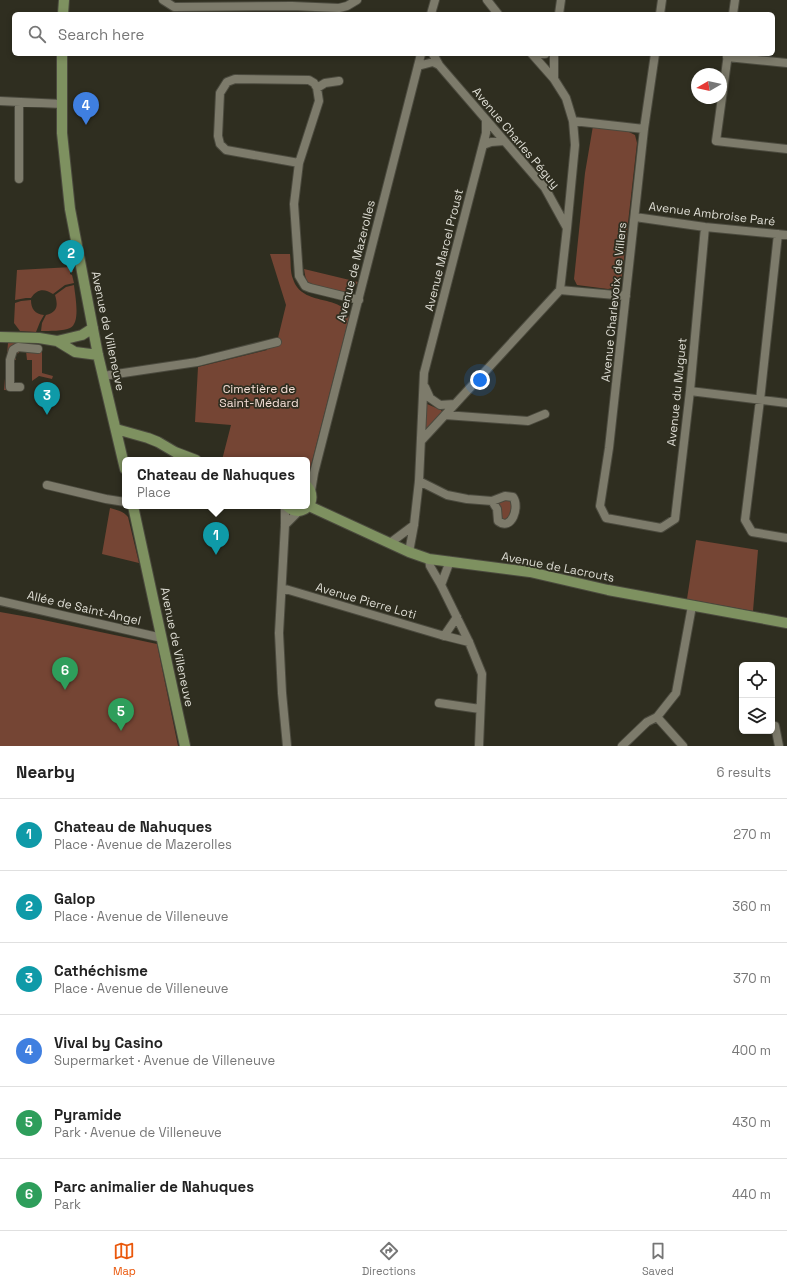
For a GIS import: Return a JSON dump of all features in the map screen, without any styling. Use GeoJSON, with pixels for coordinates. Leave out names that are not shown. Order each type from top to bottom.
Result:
{"type":"FeatureCollection","features":[{"type":"Feature","properties":{"kind":"street"},"geometry":{"type":"LineString","coordinates":[[63,12],[64,0]]}},
{"type":"Feature","properties":{"kind":"street"},"geometry":{"type":"LineString","coordinates":[[163,0],[174,7],[228,3],[292,3],[339,8],[351,4],[357,0]]}},
{"type":"Feature","properties":{"kind":"street"},"geometry":{"type":"LineString","coordinates":[[432,12],[435,0]]}},
{"type":"Feature","properties":{"kind":"street"},"geometry":{"type":"LineString","coordinates":[[486,0],[496,12]]}},
{"type":"Feature","properties":{"kind":"street"},"geometry":{"type":"LineString","coordinates":[[559,12],[561,0]]}},
{"type":"Feature","properties":{"kind":"street"},"geometry":{"type":"LineString","coordinates":[[660,12],[662,0]]}},
{"type":"Feature","properties":{"kind":"street"},"geometry":{"type":"LineString","coordinates":[[733,12],[735,0]]}},
{"type":"Feature","properties":{"kind":"street","name":"Avenue de Villeneuve"},"geometry":{"type":"LineString","coordinates":[[62,56],[64,155],[70,209],[98,355],[122,457]]}},
{"type":"Feature","properties":{"kind":"street","name":"Avenue de Mazerolles"},"geometry":{"type":"LineString","coordinates":[[310,486],[420,56]]}},
{"type":"Feature","properties":{"kind":"street","name":"Avenue Charles Péguy"},"geometry":{"type":"LineString","coordinates":[[434,56],[439,65],[486,121],[545,188],[567,228]]}},
{"type":"Feature","properties":{"kind":"street"},"geometry":{"type":"LineString","coordinates":[[421,441],[560,290],[575,145],[573,121],[566,98],[554,79],[534,56]]}},
{"type":"Feature","properties":{"kind":"street"},"geometry":{"type":"LineString","coordinates":[[554,56],[554,79]]}},
{"type":"Feature","properties":{"kind":"street","name":"Avenue Charlevoix de Villers"},"geometry":{"type":"LineString","coordinates":[[638,523],[606,518],[600,506],[610,448],[644,129],[655,56]]}},
{"type":"Feature","properties":{"kind":"street"},"geometry":{"type":"LineString","coordinates":[[787,63],[727,56],[716,141],[787,149]]}},
{"type":"Feature","properties":{"kind":"street"},"geometry":{"type":"LineString","coordinates":[[418,66],[433,62],[439,65]]}},
{"type":"Feature","properties":{"kind":"street"},"geometry":{"type":"LineString","coordinates":[[298,163],[226,150],[220,144],[218,136],[220,93],[227,82],[235,79],[309,80],[317,88],[319,101],[298,163],[294,204],[298,276],[305,286],[310,288],[359,300]]}},
{"type":"Feature","properties":{"kind":"street"},"geometry":{"type":"LineString","coordinates":[[317,88],[325,83],[339,81]]}},
{"type":"Feature","properties":{"kind":"street"},"geometry":{"type":"LineString","coordinates":[[0,102],[62,104]]}},
{"type":"Feature","properties":{"kind":"street"},"geometry":{"type":"LineString","coordinates":[[19,102],[19,179]]}},
{"type":"Feature","properties":{"kind":"street","name":"Avenue Marcel Proust"},"geometry":{"type":"LineString","coordinates":[[409,552],[419,481],[424,373],[486,133],[486,121]]}},
{"type":"Feature","properties":{"kind":"street"},"geometry":{"type":"LineString","coordinates":[[573,121],[644,129]]}},
{"type":"Feature","properties":{"kind":"street"},"geometry":{"type":"LineString","coordinates":[[483,145],[491,142],[504,141]]}},
{"type":"Feature","properties":{"kind":"street","name":"Avenue Ambroise Paré"},"geometry":{"type":"LineString","coordinates":[[635,217],[705,227],[787,235]]}},
{"type":"Feature","properties":{"kind":"street","name":"Avenue du Muguet"},"geometry":{"type":"LineString","coordinates":[[638,523],[661,528],[674,520],[690,391],[705,227]]}},
{"type":"Feature","properties":{"kind":"street"},"geometry":{"type":"LineString","coordinates":[[778,234],[745,520],[752,532],[783,538]]}},
{"type":"Feature","properties":{"kind":"street"},"geometry":{"type":"LineString","coordinates":[[560,290],[626,296]]}},
{"type":"Feature","properties":{"kind":"street"},"geometry":{"type":"LineString","coordinates":[[57,341],[82,335],[93,328]]}},
{"type":"Feature","properties":{"kind":"street"},"geometry":{"type":"LineString","coordinates":[[0,337],[38,338],[57,341],[75,352],[98,355]]}},
{"type":"Feature","properties":{"kind":"street"},"geometry":{"type":"LineString","coordinates":[[103,376],[197,362],[277,342]]}},
{"type":"Feature","properties":{"kind":"street"},"geometry":{"type":"LineString","coordinates":[[20,386],[10,387],[10,360],[13,350],[18,347],[38,349]]}},
{"type":"Feature","properties":{"kind":"street"},"geometry":{"type":"LineString","coordinates":[[424,384],[430,398],[440,405],[455,404]]}},
{"type":"Feature","properties":{"kind":"street"},"geometry":{"type":"LineString","coordinates":[[690,391],[787,403]]}},
{"type":"Feature","properties":{"kind":"street"},"geometry":{"type":"LineString","coordinates":[[445,415],[528,421],[545,414]]}},
{"type":"Feature","properties":{"kind":"street"},"geometry":{"type":"LineString","coordinates":[[116,429],[148,438],[188,457]]}},
{"type":"Feature","properties":{"kind":"street"},"geometry":{"type":"LineString","coordinates":[[310,476],[314,473]]}},
{"type":"Feature","properties":{"kind":"street"},"geometry":{"type":"LineString","coordinates":[[419,481],[448,495],[467,499],[492,501]]}},
{"type":"Feature","properties":{"kind":"street"},"geometry":{"type":"LineString","coordinates":[[47,486],[122,502]]}},
{"type":"Feature","properties":{"kind":"street"},"geometry":{"type":"LineString","coordinates":[[310,492],[312,499],[310,504]]}},
{"type":"Feature","properties":{"kind":"street","name":"Avenue de Lacrouts"},"geometry":{"type":"LineString","coordinates":[[310,506],[409,552],[428,559],[530,572],[608,590],[787,623]]}},
{"type":"Feature","properties":{"kind":"street","name":"Avenue de Villeneuve"},"geometry":{"type":"LineString","coordinates":[[134,509],[186,746]]}},
{"type":"Feature","properties":{"kind":"street"},"geometry":{"type":"LineString","coordinates":[[286,509],[279,633],[282,693],[287,746]]}},
{"type":"Feature","properties":{"kind":"street"},"geometry":{"type":"LineString","coordinates":[[290,509],[299,511]]}},
{"type":"Feature","properties":{"kind":"street"},"geometry":{"type":"LineString","coordinates":[[285,525],[299,511],[304,509]]}},
{"type":"Feature","properties":{"kind":"street"},"geometry":{"type":"LineString","coordinates":[[390,543],[414,525]]}},
{"type":"Feature","properties":{"kind":"street"},"geometry":{"type":"LineString","coordinates":[[428,559],[430,566],[469,642],[482,674],[479,746]]}},
{"type":"Feature","properties":{"kind":"street"},"geometry":{"type":"LineString","coordinates":[[441,585],[450,561]]}},
{"type":"Feature","properties":{"kind":"street","name":"Avenue Pierre Loti"},"geometry":{"type":"LineString","coordinates":[[282,588],[469,642]]}},
{"type":"Feature","properties":{"kind":"street","name":"Allée de Saint-Angel"},"geometry":{"type":"LineString","coordinates":[[0,601],[162,638]]}},
{"type":"Feature","properties":{"kind":"street"},"geometry":{"type":"LineString","coordinates":[[622,746],[647,722],[657,717],[676,693],[692,606]]}},
{"type":"Feature","properties":{"kind":"street"},"geometry":{"type":"LineString","coordinates":[[444,636],[457,618]]}},
{"type":"Feature","properties":{"kind":"street"},"geometry":{"type":"LineString","coordinates":[[439,702],[480,709]]}},
{"type":"Feature","properties":{"kind":"street"},"geometry":{"type":"LineString","coordinates":[[657,717],[683,746]]}},
{"type":"Feature","properties":{"kind":"street"},"geometry":{"type":"LineString","coordinates":[[776,726],[779,746]]}},
{"type":"Feature","properties":{"kind":"green space"},"geometry":{"type":"Polygon","coordinates":[[[593,126],[625,130],[635,135],[637,143],[622,276],[617,287],[608,289],[577,285],[574,279],[585,173],[593,126]]]}},
{"type":"Feature","properties":{"kind":"green space","name":"Cimetière de Saint-Médard"},"geometry":{"type":"Polygon","coordinates":[[[270,254],[290,254],[292,276],[298,288],[305,294],[339,305],[346,310],[349,318],[310,469],[310,457],[223,457],[231,425],[195,422],[198,367],[267,350],[266,345],[277,342],[286,305],[270,254]]]}},
{"type":"Feature","properties":{"kind":"green space"},"geometry":{"type":"Polygon","coordinates":[[[72,267],[73,272],[70,272],[70,274],[72,275],[74,283],[65,285],[53,294],[41,290],[31,298],[15,300],[17,270],[72,267]]]}},
{"type":"Feature","properties":{"kind":"green space"},"geometry":{"type":"Polygon","coordinates":[[[304,269],[358,282],[350,291],[346,292],[327,289],[309,283],[304,269]]]}},
{"type":"Feature","properties":{"kind":"green space"},"geometry":{"type":"Polygon","coordinates":[[[74,285],[76,315],[73,325],[64,330],[41,331],[42,323],[46,315],[53,312],[56,308],[57,302],[55,295],[66,287],[74,285]]]}},
{"type":"Feature","properties":{"kind":"green space"},"geometry":{"type":"Polygon","coordinates":[[[31,300],[34,310],[38,314],[44,315],[36,332],[20,331],[14,323],[15,303],[31,300]]]}},
{"type":"Feature","properties":{"kind":"green space"},"geometry":{"type":"Polygon","coordinates":[[[8,343],[25,343],[42,348],[42,373],[53,376],[52,379],[39,376],[32,381],[32,360],[27,360],[26,351],[19,351],[19,353],[15,354],[16,360],[13,360],[13,383],[20,391],[4,390],[8,343]]]}},
{"type":"Feature","properties":{"kind":"green space"},"geometry":{"type":"Polygon","coordinates":[[[427,404],[441,410],[443,413],[426,431],[424,431],[427,404]]]}},
{"type":"Feature","properties":{"kind":"green space"},"geometry":{"type":"Polygon","coordinates":[[[511,498],[512,516],[502,522],[495,502],[511,498]]]}},
{"type":"Feature","properties":{"kind":"green space"},"geometry":{"type":"Polygon","coordinates":[[[110,508],[122,512],[128,517],[139,563],[102,554],[110,508]]]}},
{"type":"Feature","properties":{"kind":"green space"},"geometry":{"type":"Polygon","coordinates":[[[696,540],[758,550],[753,611],[687,599],[696,540]]]}},
{"type":"Feature","properties":{"kind":"green space"},"geometry":{"type":"Polygon","coordinates":[[[0,612],[157,644],[178,746],[0,746],[0,612]]]}},
{"type":"Feature","properties":{"kind":"place","name":"Vival by Casino"},"geometry":{"type":"Point","coordinates":[86,125]}},
{"type":"Feature","properties":{"kind":"place","name":"Galop"},"geometry":{"type":"Point","coordinates":[71,273]}},
{"type":"Feature","properties":{"kind":"place","name":"Cathéchisme"},"geometry":{"type":"Point","coordinates":[47,415]}},
{"type":"Feature","properties":{"kind":"place","name":"Chateau de Nahuques"},"geometry":{"type":"Point","coordinates":[216,555]}},
{"type":"Feature","properties":{"kind":"place","name":"Parc animalier de Nahuques"},"geometry":{"type":"Point","coordinates":[65,690]}},
{"type":"Feature","properties":{"kind":"place","name":"Pyramide"},"geometry":{"type":"Point","coordinates":[121,731]}}]}
